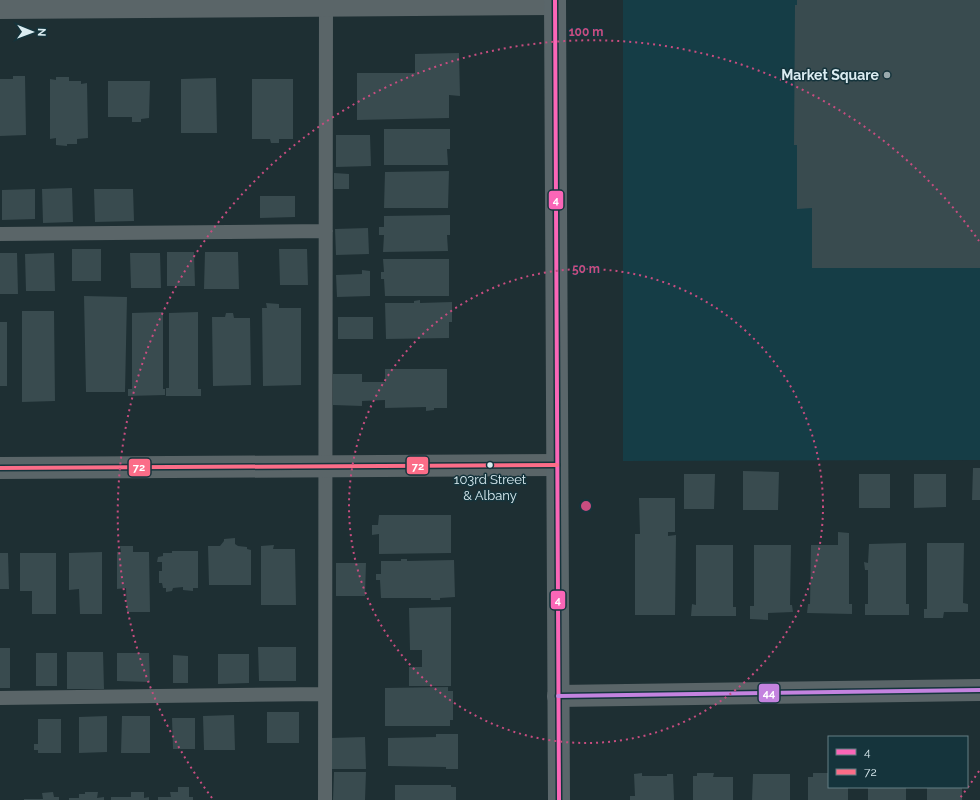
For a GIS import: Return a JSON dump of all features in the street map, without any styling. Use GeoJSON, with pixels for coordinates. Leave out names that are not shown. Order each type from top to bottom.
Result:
{"type":"FeatureCollection","features":[{"type":"Feature","properties":{"kind":"main road"},"geometry":{"type":"LineString","coordinates":[[555,2],[559,800]]}},
{"type":"Feature","properties":{"kind":"street"},"geometry":{"type":"LineString","coordinates":[[0,8],[326,3],[555,2]]}},
{"type":"Feature","properties":{"kind":"street"},"geometry":{"type":"LineString","coordinates":[[0,468],[557,466]]}},
{"type":"Feature","properties":{"kind":"street"},"geometry":{"type":"LineString","coordinates":[[558,696],[980,690]]}},
{"type":"Feature","properties":{"kind":"lane"},"geometry":{"type":"LineString","coordinates":[[325,800],[326,3]]}},
{"type":"Feature","properties":{"kind":"lane"},"geometry":{"type":"LineString","coordinates":[[0,234],[326,231]]}},
{"type":"Feature","properties":{"kind":"lane"},"geometry":{"type":"LineString","coordinates":[[0,698],[325,694]]}},
{"type":"Feature","properties":{"kind":"shaded area","name":"Market Square"},"geometry":{"type":"Polygon","coordinates":[[[623,0],[980,0],[980,460],[623,461],[623,0]]]}},
{"type":"Feature","properties":{"kind":"building","name":"Market Square"},"geometry":{"type":"Polygon","coordinates":[[[797,0],[980,0],[980,268],[812,268],[812,208],[797,209],[797,145],[794,145],[795,5],[797,5],[797,0]]]}},
{"type":"Feature","properties":{"kind":"building"},"geometry":{"type":"Polygon","coordinates":[[[459,53],[460,96],[449,95],[449,118],[357,120],[357,73],[415,73],[415,54],[459,53]]]}},
{"type":"Feature","properties":{"kind":"building"},"geometry":{"type":"Polygon","coordinates":[[[13,76],[25,76],[26,135],[0,136],[0,79],[13,79],[13,76]]]}},
{"type":"Feature","properties":{"kind":"building"},"geometry":{"type":"Polygon","coordinates":[[[56,77],[69,77],[69,81],[81,81],[81,84],[87,83],[88,138],[77,139],[77,144],[67,144],[67,146],[56,145],[56,138],[50,139],[50,79],[56,80],[56,77]]]}},
{"type":"Feature","properties":{"kind":"building"},"geometry":{"type":"Polygon","coordinates":[[[216,78],[217,133],[181,133],[181,79],[216,78]]]}},
{"type":"Feature","properties":{"kind":"building"},"geometry":{"type":"Polygon","coordinates":[[[252,79],[293,79],[293,139],[279,139],[279,143],[271,143],[270,139],[252,139],[252,79]]]}},
{"type":"Feature","properties":{"kind":"building"},"geometry":{"type":"Polygon","coordinates":[[[108,81],[150,81],[149,118],[141,119],[141,122],[132,122],[132,117],[108,117],[108,81]]]}},
{"type":"Feature","properties":{"kind":"building"},"geometry":{"type":"Polygon","coordinates":[[[384,129],[450,129],[450,149],[447,149],[448,165],[384,165],[384,129]]]}},
{"type":"Feature","properties":{"kind":"building"},"geometry":{"type":"Polygon","coordinates":[[[336,135],[370,135],[371,166],[336,167],[336,135]]]}},
{"type":"Feature","properties":{"kind":"building"},"geometry":{"type":"Polygon","coordinates":[[[449,171],[448,208],[384,208],[385,172],[449,171]]]}},
{"type":"Feature","properties":{"kind":"building"},"geometry":{"type":"Polygon","coordinates":[[[334,173],[349,174],[349,189],[334,189],[334,173]]]}},
{"type":"Feature","properties":{"kind":"building"},"geometry":{"type":"Polygon","coordinates":[[[72,188],[73,222],[43,223],[42,189],[72,188]]]}},
{"type":"Feature","properties":{"kind":"building"},"geometry":{"type":"Polygon","coordinates":[[[35,189],[35,219],[2,220],[2,190],[35,189]]]}},
{"type":"Feature","properties":{"kind":"building"},"geometry":{"type":"Polygon","coordinates":[[[94,189],[133,189],[134,221],[95,222],[94,189]]]}},
{"type":"Feature","properties":{"kind":"building"},"geometry":{"type":"Polygon","coordinates":[[[260,196],[295,196],[295,217],[260,218],[260,196]]]}},
{"type":"Feature","properties":{"kind":"building"},"geometry":{"type":"Polygon","coordinates":[[[450,215],[450,235],[447,235],[448,251],[383,252],[384,235],[379,235],[379,227],[384,227],[384,216],[450,215]]]}},
{"type":"Feature","properties":{"kind":"building"},"geometry":{"type":"Polygon","coordinates":[[[368,228],[369,254],[336,255],[335,229],[368,228]]]}},
{"type":"Feature","properties":{"kind":"building"},"geometry":{"type":"Polygon","coordinates":[[[72,249],[101,249],[101,281],[72,281],[72,249]]]}},
{"type":"Feature","properties":{"kind":"building"},"geometry":{"type":"Polygon","coordinates":[[[279,249],[307,249],[308,285],[280,285],[279,249]]]}},
{"type":"Feature","properties":{"kind":"building"},"geometry":{"type":"Polygon","coordinates":[[[167,252],[194,252],[195,286],[167,286],[167,252]]]}},
{"type":"Feature","properties":{"kind":"building"},"geometry":{"type":"Polygon","coordinates":[[[205,252],[238,252],[239,289],[204,289],[205,252]]]}},
{"type":"Feature","properties":{"kind":"building"},"geometry":{"type":"Polygon","coordinates":[[[0,253],[17,253],[18,294],[0,294],[0,253]]]}},
{"type":"Feature","properties":{"kind":"building"},"geometry":{"type":"Polygon","coordinates":[[[54,253],[55,291],[26,291],[25,254],[54,253]]]}},
{"type":"Feature","properties":{"kind":"building"},"geometry":{"type":"Polygon","coordinates":[[[130,253],[160,253],[161,288],[131,288],[130,253]]]}},
{"type":"Feature","properties":{"kind":"building"},"geometry":{"type":"Polygon","coordinates":[[[383,259],[449,259],[449,296],[385,296],[384,279],[381,279],[381,272],[384,272],[383,259]]]}},
{"type":"Feature","properties":{"kind":"building"},"geometry":{"type":"Polygon","coordinates":[[[362,270],[370,271],[370,296],[337,297],[336,275],[362,274],[362,270]]]}},
{"type":"Feature","properties":{"kind":"building"},"geometry":{"type":"Polygon","coordinates":[[[84,296],[127,297],[125,392],[86,392],[84,296]]]}},
{"type":"Feature","properties":{"kind":"building"},"geometry":{"type":"Polygon","coordinates":[[[420,300],[420,303],[452,302],[452,322],[449,322],[449,338],[386,339],[385,303],[414,303],[414,301],[420,300]]]}},
{"type":"Feature","properties":{"kind":"building"},"geometry":{"type":"Polygon","coordinates":[[[266,303],[279,304],[279,308],[301,308],[301,385],[263,386],[262,308],[267,308],[266,303]]]}},
{"type":"Feature","properties":{"kind":"building"},"geometry":{"type":"Polygon","coordinates":[[[22,311],[54,311],[55,401],[22,402],[22,311]]]}},
{"type":"Feature","properties":{"kind":"building"},"geometry":{"type":"Polygon","coordinates":[[[163,312],[163,389],[165,389],[165,395],[128,396],[128,389],[132,389],[132,313],[163,312]]]}},
{"type":"Feature","properties":{"kind":"building"},"geometry":{"type":"Polygon","coordinates":[[[198,312],[198,389],[201,389],[201,396],[166,396],[166,388],[169,388],[169,313],[198,312]]]}},
{"type":"Feature","properties":{"kind":"building"},"geometry":{"type":"Polygon","coordinates":[[[226,313],[233,313],[234,318],[250,318],[251,385],[213,386],[212,317],[225,317],[226,313]]]}},
{"type":"Feature","properties":{"kind":"building"},"geometry":{"type":"Polygon","coordinates":[[[338,317],[373,317],[373,339],[338,339],[338,317]]]}},
{"type":"Feature","properties":{"kind":"building"},"geometry":{"type":"Polygon","coordinates":[[[0,322],[7,322],[7,386],[0,386],[0,322]]]}},
{"type":"Feature","properties":{"kind":"building"},"geometry":{"type":"Polygon","coordinates":[[[385,369],[447,369],[447,408],[434,408],[434,410],[426,411],[426,407],[385,408],[385,400],[362,401],[362,406],[333,405],[333,374],[362,374],[362,382],[385,382],[385,369]]]}},
{"type":"Feature","properties":{"kind":"building"},"geometry":{"type":"Polygon","coordinates":[[[973,468],[980,468],[980,500],[972,500],[973,468]]]}},
{"type":"Feature","properties":{"kind":"building"},"geometry":{"type":"Polygon","coordinates":[[[743,471],[779,472],[778,510],[743,510],[743,471]]]}},
{"type":"Feature","properties":{"kind":"building"},"geometry":{"type":"Polygon","coordinates":[[[684,474],[715,474],[714,509],[684,509],[684,474]]]}},
{"type":"Feature","properties":{"kind":"building"},"geometry":{"type":"Polygon","coordinates":[[[859,474],[890,474],[890,508],[859,508],[859,474]]]}},
{"type":"Feature","properties":{"kind":"building"},"geometry":{"type":"Polygon","coordinates":[[[914,474],[946,474],[946,507],[914,508],[914,474]]]}},
{"type":"Feature","properties":{"kind":"building"},"geometry":{"type":"Polygon","coordinates":[[[639,498],[675,498],[675,532],[668,532],[668,536],[676,535],[675,615],[635,615],[635,534],[640,534],[639,498]]]}},
{"type":"Feature","properties":{"kind":"building"},"geometry":{"type":"Polygon","coordinates":[[[379,515],[451,515],[451,553],[379,554],[379,534],[372,535],[372,525],[378,525],[379,515]]]}},
{"type":"Feature","properties":{"kind":"building"},"geometry":{"type":"Polygon","coordinates":[[[838,532],[849,533],[849,604],[852,604],[852,614],[807,613],[808,604],[810,604],[811,545],[838,545],[838,532]]]}},
{"type":"Feature","properties":{"kind":"building"},"geometry":{"type":"Polygon","coordinates":[[[235,538],[235,544],[238,546],[247,547],[247,549],[251,550],[251,585],[209,585],[208,546],[220,546],[224,539],[235,538]]]}},
{"type":"Feature","properties":{"kind":"building"},"geometry":{"type":"Polygon","coordinates":[[[906,543],[906,604],[909,604],[909,615],[865,615],[865,604],[868,604],[868,570],[865,570],[864,562],[868,563],[869,544],[906,543]]]}},
{"type":"Feature","properties":{"kind":"building"},"geometry":{"type":"Polygon","coordinates":[[[927,543],[964,543],[963,603],[968,604],[968,612],[944,612],[943,618],[924,618],[924,609],[927,609],[927,543]]]}},
{"type":"Feature","properties":{"kind":"building"},"geometry":{"type":"Polygon","coordinates":[[[274,545],[273,549],[295,549],[296,605],[261,605],[261,546],[274,545]]]}},
{"type":"Feature","properties":{"kind":"building"},"geometry":{"type":"Polygon","coordinates":[[[696,545],[733,545],[733,607],[736,607],[736,616],[691,616],[692,604],[696,605],[696,545]]]}},
{"type":"Feature","properties":{"kind":"building"},"geometry":{"type":"Polygon","coordinates":[[[754,545],[791,545],[790,605],[792,605],[793,612],[768,613],[768,620],[750,619],[750,606],[754,606],[754,545]]]}},
{"type":"Feature","properties":{"kind":"building"},"geometry":{"type":"Polygon","coordinates":[[[120,546],[133,546],[133,552],[149,552],[150,612],[127,612],[126,588],[117,589],[117,552],[121,552],[120,546]]]}},
{"type":"Feature","properties":{"kind":"building"},"geometry":{"type":"Polygon","coordinates":[[[172,551],[198,551],[198,588],[193,588],[193,591],[183,590],[183,587],[173,588],[172,591],[166,592],[166,588],[163,588],[162,583],[159,583],[159,571],[162,571],[162,562],[157,562],[158,557],[163,556],[163,553],[172,553],[172,551]]]}},
{"type":"Feature","properties":{"kind":"building"},"geometry":{"type":"Polygon","coordinates":[[[102,552],[102,614],[80,614],[79,589],[69,590],[69,553],[102,552]]]}},
{"type":"Feature","properties":{"kind":"building"},"geometry":{"type":"Polygon","coordinates":[[[0,553],[8,553],[9,589],[0,589],[0,553]]]}},
{"type":"Feature","properties":{"kind":"building"},"geometry":{"type":"Polygon","coordinates":[[[20,553],[56,553],[56,614],[32,614],[32,591],[20,591],[20,553]]]}},
{"type":"Feature","properties":{"kind":"building"},"geometry":{"type":"Polygon","coordinates":[[[401,559],[407,559],[407,561],[454,560],[455,597],[440,598],[440,600],[431,600],[431,598],[381,598],[380,580],[376,580],[376,574],[381,574],[381,561],[401,561],[401,559]]]}},
{"type":"Feature","properties":{"kind":"building"},"geometry":{"type":"Polygon","coordinates":[[[336,563],[366,563],[365,596],[336,596],[336,563]]]}},
{"type":"Feature","properties":{"kind":"building"},"geometry":{"type":"Polygon","coordinates":[[[451,607],[451,686],[409,686],[409,667],[422,667],[422,650],[410,650],[409,608],[451,607]]]}},
{"type":"Feature","properties":{"kind":"building"},"geometry":{"type":"Polygon","coordinates":[[[258,647],[296,647],[296,681],[259,681],[258,647]]]}},
{"type":"Feature","properties":{"kind":"building"},"geometry":{"type":"Polygon","coordinates":[[[0,648],[10,648],[10,688],[0,688],[0,648]]]}},
{"type":"Feature","properties":{"kind":"building"},"geometry":{"type":"Polygon","coordinates":[[[67,652],[103,652],[104,689],[67,689],[67,652]]]}},
{"type":"Feature","properties":{"kind":"building"},"geometry":{"type":"Polygon","coordinates":[[[36,653],[57,653],[57,686],[36,686],[36,653]]]}},
{"type":"Feature","properties":{"kind":"building"},"geometry":{"type":"Polygon","coordinates":[[[117,653],[149,653],[150,682],[117,681],[117,653]]]}},
{"type":"Feature","properties":{"kind":"building"},"geometry":{"type":"Polygon","coordinates":[[[218,654],[249,654],[249,683],[218,684],[218,654]]]}},
{"type":"Feature","properties":{"kind":"building"},"geometry":{"type":"Polygon","coordinates":[[[173,655],[188,656],[188,683],[173,683],[173,655]]]}},
{"type":"Feature","properties":{"kind":"building"},"geometry":{"type":"Polygon","coordinates":[[[448,687],[448,691],[453,691],[453,720],[450,720],[450,726],[385,726],[385,688],[448,687]]]}},
{"type":"Feature","properties":{"kind":"building"},"geometry":{"type":"Polygon","coordinates":[[[267,712],[299,712],[299,743],[267,743],[267,712]]]}},
{"type":"Feature","properties":{"kind":"building"},"geometry":{"type":"Polygon","coordinates":[[[234,715],[235,750],[204,750],[203,716],[234,715]]]}},
{"type":"Feature","properties":{"kind":"building"},"geometry":{"type":"Polygon","coordinates":[[[107,716],[107,752],[79,753],[79,717],[107,716]]]}},
{"type":"Feature","properties":{"kind":"building"},"geometry":{"type":"Polygon","coordinates":[[[122,716],[150,716],[150,753],[121,753],[122,716]]]}},
{"type":"Feature","properties":{"kind":"building"},"geometry":{"type":"Polygon","coordinates":[[[172,718],[195,718],[195,749],[173,749],[172,718]]]}},
{"type":"Feature","properties":{"kind":"building"},"geometry":{"type":"Polygon","coordinates":[[[38,719],[61,719],[61,753],[38,753],[38,750],[34,750],[34,744],[38,744],[38,719]]]}},
{"type":"Feature","properties":{"kind":"building"},"geometry":{"type":"Polygon","coordinates":[[[436,734],[458,734],[458,769],[446,769],[446,767],[388,766],[388,738],[436,737],[436,734]]]}},
{"type":"Feature","properties":{"kind":"building"},"geometry":{"type":"Polygon","coordinates":[[[365,737],[366,769],[331,769],[331,738],[365,737]]]}},
{"type":"Feature","properties":{"kind":"building"},"geometry":{"type":"Polygon","coordinates":[[[334,772],[366,772],[365,800],[333,800],[334,772]]]}},
{"type":"Feature","properties":{"kind":"building"},"geometry":{"type":"Polygon","coordinates":[[[642,773],[642,776],[667,776],[667,774],[673,774],[674,800],[630,800],[630,796],[635,796],[634,774],[642,773]]]}},
{"type":"Feature","properties":{"kind":"building"},"geometry":{"type":"Polygon","coordinates":[[[697,773],[714,773],[713,777],[733,777],[733,800],[693,800],[693,776],[697,776],[697,773]]]}},
{"type":"Feature","properties":{"kind":"building"},"geometry":{"type":"Polygon","coordinates":[[[813,773],[828,773],[828,788],[848,788],[848,800],[808,800],[808,777],[813,777],[813,773]]]}},
{"type":"Feature","properties":{"kind":"building"},"geometry":{"type":"Polygon","coordinates":[[[753,774],[790,774],[790,800],[752,800],[753,774]]]}},
{"type":"Feature","properties":{"kind":"building"},"geometry":{"type":"Polygon","coordinates":[[[395,785],[451,785],[451,787],[456,787],[456,800],[395,800],[395,785]]]}},
{"type":"Feature","properties":{"kind":"building"},"geometry":{"type":"Polygon","coordinates":[[[178,787],[189,787],[189,797],[193,797],[193,800],[158,800],[158,797],[171,797],[170,792],[178,792],[178,787]]]}},
{"type":"Feature","properties":{"kind":"building"},"geometry":{"type":"Polygon","coordinates":[[[868,788],[906,788],[906,800],[868,800],[868,788]]]}},
{"type":"Feature","properties":{"kind":"building"},"geometry":{"type":"Polygon","coordinates":[[[927,788],[962,788],[962,800],[927,800],[927,788]]]}},
{"type":"Feature","properties":{"kind":"building"},"geometry":{"type":"Polygon","coordinates":[[[53,792],[54,797],[59,797],[59,800],[24,800],[43,799],[42,793],[53,792]]]}},
{"type":"Feature","properties":{"kind":"building"},"geometry":{"type":"Polygon","coordinates":[[[85,792],[98,792],[97,798],[104,797],[104,800],[69,800],[69,798],[79,798],[79,794],[85,794],[85,792]]]}},
{"type":"Feature","properties":{"kind":"building"},"geometry":{"type":"Polygon","coordinates":[[[131,792],[144,792],[144,798],[149,797],[149,800],[111,800],[111,797],[131,797],[131,792]]]}},
{"type":"Feature","properties":{"kind":"transit line","name":"4"},"geometry":{"type":"LineString","coordinates":[[555,0],[559,800]]}},
{"type":"Feature","properties":{"kind":"transit line","name":"72"},"geometry":{"type":"LineString","coordinates":[[0,468],[557,465]]}},
{"type":"Feature","properties":{"kind":"transit line","name":"44"},"geometry":{"type":"LineString","coordinates":[[558,696],[980,690]]}},
{"type":"Feature","properties":{"kind":"place","name":"Market Square"},"geometry":{"type":"Point","coordinates":[887,75]}},
{"type":"Feature","properties":{"kind":"place","name":"103rd Street & Albany"},"geometry":{"type":"Point","coordinates":[490,465]}}]}
